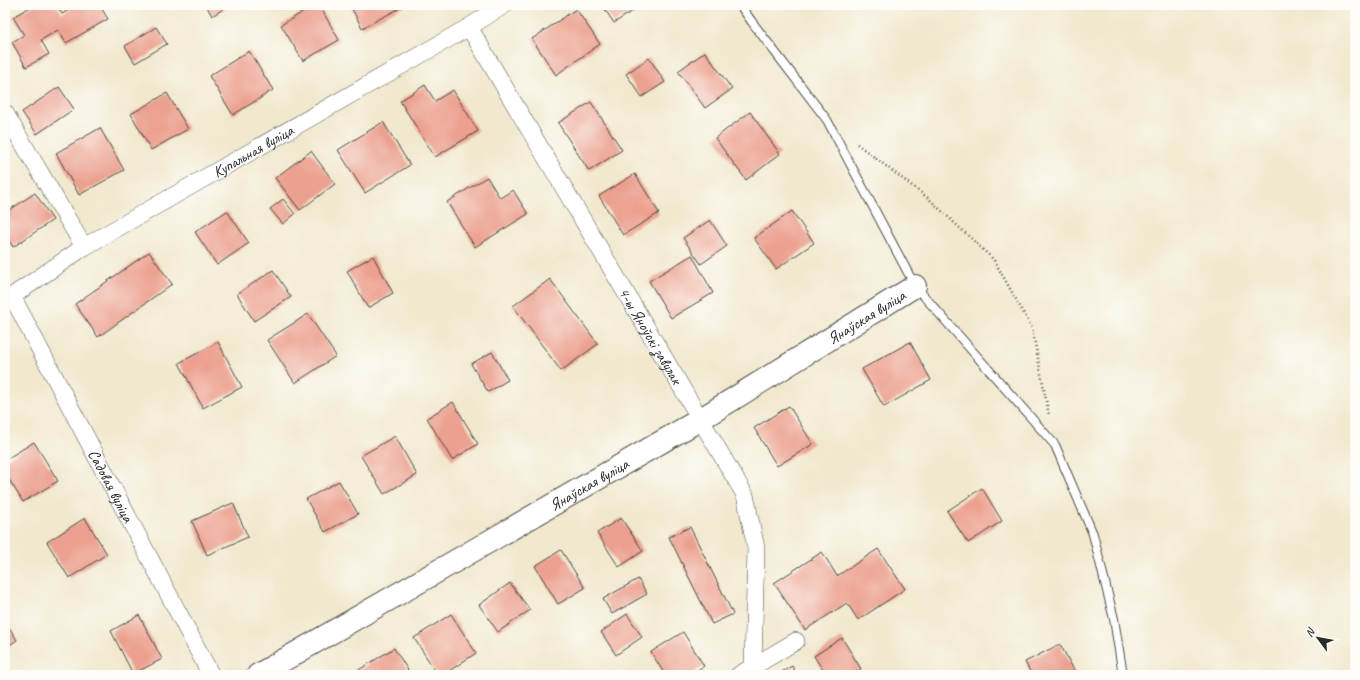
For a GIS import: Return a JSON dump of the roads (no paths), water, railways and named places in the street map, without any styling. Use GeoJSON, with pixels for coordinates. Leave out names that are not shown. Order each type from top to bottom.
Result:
{"type":"FeatureCollection","features":[{"type":"Feature","properties":{"kind":"street","name":"Купальная вуліца"},"geometry":{"type":"LineString","coordinates":[[9,298],[84,247],[469,27],[504,5]]}},
{"type":"Feature","properties":{"kind":"street","name":"4-ы Яноўскі завулак"},"geometry":{"type":"LineString","coordinates":[[469,27],[745,495],[756,548],[746,671]]}},
{"type":"Feature","properties":{"kind":"street"},"geometry":{"type":"LineString","coordinates":[[5,113],[84,247]]}},
{"type":"Feature","properties":{"kind":"street","name":"Янаўская вуліца"},"geometry":{"type":"LineString","coordinates":[[258,675],[701,419],[915,286]]}},
{"type":"Feature","properties":{"kind":"street","name":"Садовая вуліца"},"geometry":{"type":"LineString","coordinates":[[9,298],[211,675]]}},
{"type":"Feature","properties":{"kind":"street"},"geometry":{"type":"LineString","coordinates":[[746,671],[796,641]]}},
{"type":"Feature","properties":{"kind":"lane"},"geometry":{"type":"LineString","coordinates":[[740,5],[826,120],[915,286],[1055,445],[1093,534],[1114,619],[1123,675]]}}]}
